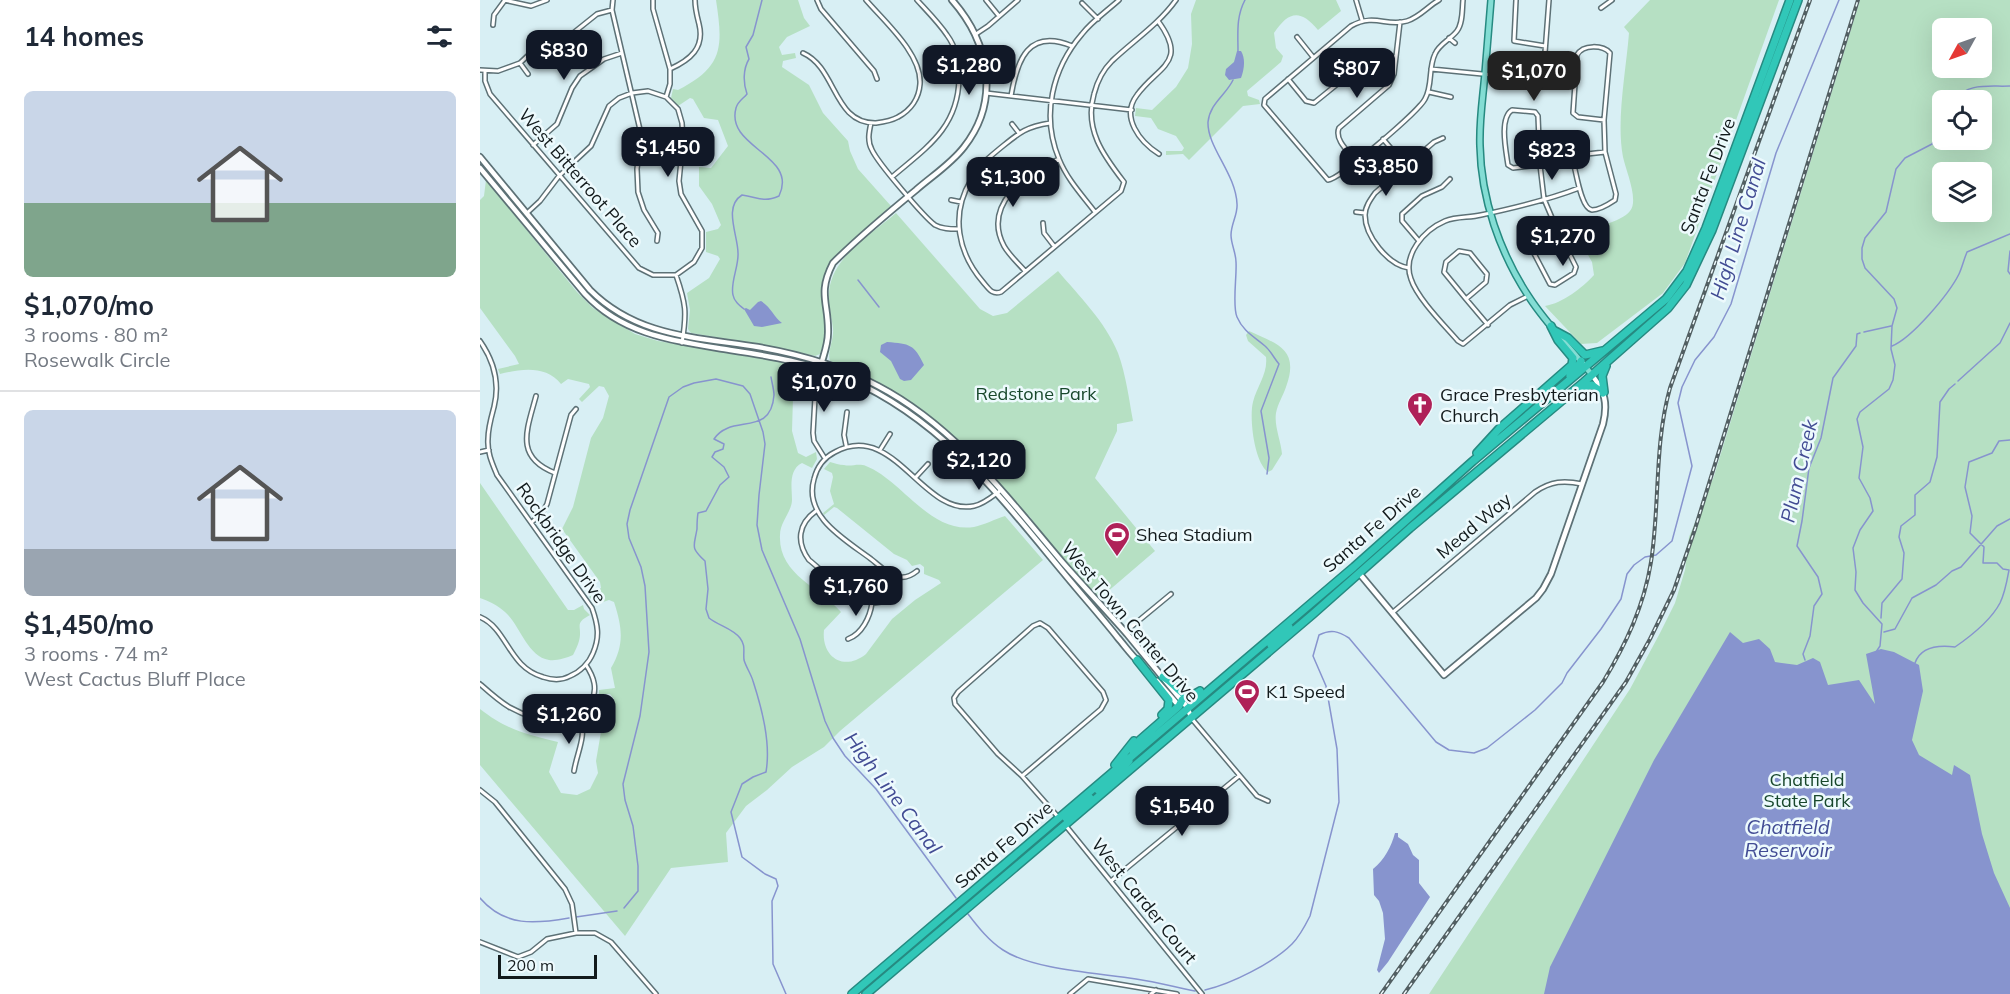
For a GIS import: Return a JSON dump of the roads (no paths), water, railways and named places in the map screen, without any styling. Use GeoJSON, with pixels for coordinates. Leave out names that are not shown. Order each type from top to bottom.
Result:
{"type":"FeatureCollection","features":[{"type":"Feature","properties":{"kind":"highway","name":"Santa Fe Drive"},"geometry":{"type":"LineString","coordinates":[[852,994],[1111,773],[1131,755],[1140,740],[1257,649],[1584,364],[1609,348],[1666,299],[1687,271],[1706,228],[1790,0]]}},
{"type":"Feature","properties":{"kind":"highway","name":"Santa Fe Drive"},"geometry":{"type":"LineString","coordinates":[[870,993],[1668,308],[1686,285],[1712,230],[1798,0]]}},
{"type":"Feature","properties":{"kind":"highway"},"geometry":{"type":"LineString","coordinates":[[1553,329],[1568,338],[1585,356],[1609,348]]}},
{"type":"Feature","properties":{"kind":"highway"},"geometry":{"type":"LineString","coordinates":[[1473,461],[1499,429],[1572,366],[1573,358],[1558,340],[1553,329]]}},
{"type":"Feature","properties":{"kind":"highway"},"geometry":{"type":"LineString","coordinates":[[1605,394],[1602,373],[1616,353]]}},
{"type":"Feature","properties":{"kind":"highway"},"geometry":{"type":"LineString","coordinates":[[1571,393],[1585,386],[1592,386],[1605,394]]}},
{"type":"Feature","properties":{"kind":"highway"},"geometry":{"type":"LineString","coordinates":[[1403,535],[1415,519],[1491,455],[1498,441]]}},
{"type":"Feature","properties":{"kind":"highway"},"geometry":{"type":"LineString","coordinates":[[1262,658],[1272,643],[1295,621],[1367,560],[1368,553]]}},
{"type":"Feature","properties":{"kind":"highway"},"geometry":{"type":"LineString","coordinates":[[1163,677],[1169,680],[1181,694],[1194,695],[1242,655],[1257,649]]}},
{"type":"Feature","properties":{"kind":"highway"},"geometry":{"type":"LineString","coordinates":[[1111,773],[1136,739],[1164,714],[1170,705],[1169,700],[1137,660]]}},
{"type":"Feature","properties":{"kind":"highway"},"geometry":{"type":"LineString","coordinates":[[1008,873],[1036,844],[1124,768],[1131,755]]}},
{"type":"Feature","properties":{"kind":"highway"},"geometry":{"type":"LineString","coordinates":[[870,993],[870,983],[878,972]]}},
{"type":"Feature","properties":{"kind":"main road"},"geometry":{"type":"LineString","coordinates":[[1491,0],[1480,117],[1483,179],[1490,213],[1505,252],[1528,296],[1592,375]]}},
{"type":"Feature","properties":{"kind":"street"},"geometry":{"type":"LineString","coordinates":[[493,25],[494,15],[505,0],[531,6],[547,0]]}},
{"type":"Feature","properties":{"kind":"street"},"geometry":{"type":"LineString","coordinates":[[613,0],[612,9],[641,134],[637,169],[638,192],[644,210],[658,233],[657,241]]}},
{"type":"Feature","properties":{"kind":"street"},"geometry":{"type":"LineString","coordinates":[[653,0],[653,9],[670,69],[670,84],[666,97]]}},
{"type":"Feature","properties":{"kind":"street"},"geometry":{"type":"LineString","coordinates":[[670,69],[686,62],[696,52],[700,42],[695,0]]}},
{"type":"Feature","properties":{"kind":"street"},"geometry":{"type":"LineString","coordinates":[[817,0],[821,9],[874,71],[877,80]]}},
{"type":"Feature","properties":{"kind":"street"},"geometry":{"type":"LineString","coordinates":[[802,53],[811,57],[829,78],[838,99],[858,120],[871,123],[892,120],[907,111],[917,97],[919,69],[911,52],[866,0]]}},
{"type":"Feature","properties":{"kind":"street"},"geometry":{"type":"LineString","coordinates":[[892,177],[944,130],[958,98],[959,74],[954,49],[948,36],[917,0]]}},
{"type":"Feature","properties":{"kind":"street"},"geometry":{"type":"LineString","coordinates":[[824,457],[814,441],[813,433],[816,380],[827,344],[828,330],[823,294],[833,263],[964,148],[976,127],[986,93],[984,57],[976,34],[952,0]]}},
{"type":"Feature","properties":{"kind":"street"},"geometry":{"type":"LineString","coordinates":[[986,0],[999,16]]}},
{"type":"Feature","properties":{"kind":"street"},"geometry":{"type":"LineString","coordinates":[[976,34],[1018,0]]}},
{"type":"Feature","properties":{"kind":"street"},"geometry":{"type":"LineString","coordinates":[[1095,212],[1071,181],[1059,159],[1050,123],[1050,101],[1058,72],[1072,46],[1084,31],[1119,0]]}},
{"type":"Feature","properties":{"kind":"street"},"geometry":{"type":"LineString","coordinates":[[1050,123],[1030,126],[979,166],[961,202],[958,229],[961,244],[968,260],[991,292],[996,294],[1121,191],[1124,182],[1104,157],[1096,142],[1091,123],[1090,106],[1096,85],[1105,69],[1158,21],[1176,0]]}},
{"type":"Feature","properties":{"kind":"street"},"geometry":{"type":"LineString","coordinates":[[1356,0],[1362,20]]}},
{"type":"Feature","properties":{"kind":"street"},"geometry":{"type":"LineString","coordinates":[[1439,0],[1416,17],[1400,22],[1362,20],[1351,26],[1265,99],[1263,105],[1328,180],[1333,180],[1420,107],[1429,92],[1432,60],[1438,47],[1457,30],[1461,21],[1463,0]]}},
{"type":"Feature","properties":{"kind":"street"},"geometry":{"type":"LineString","coordinates":[[1516,0],[1514,41],[1545,46]]}},
{"type":"Feature","properties":{"kind":"street"},"geometry":{"type":"LineString","coordinates":[[1542,79],[1549,0]]}},
{"type":"Feature","properties":{"kind":"street"},"geometry":{"type":"LineString","coordinates":[[1601,8],[1612,0]]}},
{"type":"Feature","properties":{"kind":"street"},"geometry":{"type":"LineString","coordinates":[[1082,3],[1098,19]]}},
{"type":"Feature","properties":{"kind":"street"},"geometry":{"type":"LineString","coordinates":[[482,71],[498,71],[520,63],[536,48],[573,34],[597,14],[612,9]]}},
{"type":"Feature","properties":{"kind":"street"},"geometry":{"type":"LineString","coordinates":[[1158,21],[1166,32],[1170,58],[1161,71],[1137,95],[1131,121],[1137,134],[1149,148],[1159,154]]}},
{"type":"Feature","properties":{"kind":"street"},"geometry":{"type":"LineString","coordinates":[[1356,161],[1338,138],[1337,133],[1339,128],[1389,85],[1394,74],[1400,22]]}},
{"type":"Feature","properties":{"kind":"street"},"geometry":{"type":"LineString","coordinates":[[1297,37],[1313,57]]}},
{"type":"Feature","properties":{"kind":"street"},"geometry":{"type":"LineString","coordinates":[[1449,38],[1455,43]]}},
{"type":"Feature","properties":{"kind":"street"},"geometry":{"type":"LineString","coordinates":[[1011,96],[1017,65],[1023,54],[1031,47],[1048,40],[1061,41],[1072,46]]}},
{"type":"Feature","properties":{"kind":"street"},"geometry":{"type":"LineString","coordinates":[[1604,120],[1575,116],[1573,109],[1578,55],[1580,49],[1585,47],[1609,50],[1604,120],[1605,152],[1616,194],[1615,200],[1594,210],[1589,209],[1579,188],[1574,161],[1578,155],[1605,152]]}},
{"type":"Feature","properties":{"kind":"street"},"geometry":{"type":"LineString","coordinates":[[533,146],[558,123],[572,88],[580,76],[604,59],[622,53]]}},
{"type":"Feature","properties":{"kind":"street"},"geometry":{"type":"LineString","coordinates":[[1288,79],[1306,101],[1314,103],[1367,60],[1380,56],[1396,57]]}},
{"type":"Feature","properties":{"kind":"street"},"geometry":{"type":"LineString","coordinates":[[520,63],[528,74]]}},
{"type":"Feature","properties":{"kind":"street"},"geometry":{"type":"LineString","coordinates":[[1431,69],[1575,83]]}},
{"type":"Feature","properties":{"kind":"street","name":"West Bitterroot Place"},"geometry":{"type":"LineString","coordinates":[[482,71],[490,94],[639,268],[653,275],[676,275]]}},
{"type":"Feature","properties":{"kind":"street"},"geometry":{"type":"LineString","coordinates":[[521,218],[540,201],[559,176],[591,146],[609,106],[619,98],[632,93],[648,91],[666,97],[678,110],[682,123],[683,140],[679,181],[681,194],[702,231],[702,248],[694,262],[676,275],[684,298],[686,313],[682,343]]}},
{"type":"Feature","properties":{"kind":"street"},"geometry":{"type":"LineString","coordinates":[[1429,92],[1451,97]]}},
{"type":"Feature","properties":{"kind":"street"},"geometry":{"type":"LineString","coordinates":[[986,93],[1132,110]]}},
{"type":"Feature","properties":{"kind":"street"},"geometry":{"type":"LineString","coordinates":[[1540,165],[1513,168],[1508,165],[1505,137],[1508,112],[1518,110],[1535,112],[1538,116],[1544,199],[1576,267],[1574,273],[1556,285],[1550,284],[1527,240],[1532,234],[1555,225]]}},
{"type":"Feature","properties":{"kind":"street"},"geometry":{"type":"LineString","coordinates":[[871,123],[868,136],[870,148],[892,177],[933,223],[946,229],[958,229]]}},
{"type":"Feature","properties":{"kind":"street"},"geometry":{"type":"LineString","coordinates":[[1012,124],[1019,133]]}},
{"type":"Feature","properties":{"kind":"street"},"geometry":{"type":"LineString","coordinates":[[1409,268],[1393,262],[1374,241],[1367,226],[1365,213],[1375,193],[1434,142],[1443,138]]}},
{"type":"Feature","properties":{"kind":"street"},"geometry":{"type":"LineString","coordinates":[[1383,139],[1406,165]]}},
{"type":"Feature","properties":{"kind":"street"},"geometry":{"type":"LineString","coordinates":[[683,140],[701,141]]}},
{"type":"Feature","properties":{"kind":"street","name":"West Town Center Drive"},"geometry":{"type":"LineString","coordinates":[[480,157],[590,290],[607,305],[641,325],[683,336],[759,348],[822,363],[850,372],[878,386],[926,416],[968,452],[1163,677],[1191,717]]}},
{"type":"Feature","properties":{"kind":"street"},"geometry":{"type":"LineString","coordinates":[[1025,271],[1005,248],[1001,239],[998,226],[1000,211],[1007,195],[1020,183],[1040,167],[1059,159]]}},
{"type":"Feature","properties":{"kind":"street","name":"West Town Center Drive"},"geometry":{"type":"LineString","coordinates":[[480,168],[585,294],[602,310],[639,331],[682,343],[775,357],[849,379],[884,396],[922,421],[958,452],[1137,660],[1183,706]]}},
{"type":"Feature","properties":{"kind":"street"},"geometry":{"type":"LineString","coordinates":[[1419,241],[1402,221],[1402,214],[1422,196],[1442,187],[1450,179]]}},
{"type":"Feature","properties":{"kind":"street"},"geometry":{"type":"LineString","coordinates":[[1528,296],[1510,305],[1463,344],[1415,289],[1409,268],[1411,255],[1419,241],[1448,219],[1490,213],[1579,188]]}},
{"type":"Feature","properties":{"kind":"street"},"geometry":{"type":"LineString","coordinates":[[951,200],[961,202]]}},
{"type":"Feature","properties":{"kind":"street"},"geometry":{"type":"LineString","coordinates":[[1356,212],[1365,213]]}},
{"type":"Feature","properties":{"kind":"street"},"geometry":{"type":"LineString","coordinates":[[1042,223],[1044,233],[1054,246]]}},
{"type":"Feature","properties":{"kind":"street"},"geometry":{"type":"LineString","coordinates":[[1466,299],[1486,282],[1487,274],[1470,253],[1460,250],[1446,262],[1444,272],[1466,299],[1488,325]]}},
{"type":"Feature","properties":{"kind":"street","name":"Rockbridge Drive"},"geometry":{"type":"LineString","coordinates":[[480,341],[494,366],[496,380],[497,396],[489,427],[489,450],[497,475],[592,608],[598,623],[599,638],[586,665]]}},
{"type":"Feature","properties":{"kind":"street"},"geometry":{"type":"LineString","coordinates":[[1359,573],[1444,675],[1536,598],[1551,574],[1604,424],[1605,394],[1592,375]]}},
{"type":"Feature","properties":{"kind":"street"},"geometry":{"type":"LineString","coordinates":[[536,396],[526,435],[527,449],[536,463],[555,474]]}},
{"type":"Feature","properties":{"kind":"street"},"geometry":{"type":"LineString","coordinates":[[531,523],[542,513],[547,504],[571,415],[576,409]]}},
{"type":"Feature","properties":{"kind":"street"},"geometry":{"type":"LineString","coordinates":[[846,446],[844,435],[847,412]]}},
{"type":"Feature","properties":{"kind":"street"},"geometry":{"type":"LineString","coordinates":[[880,450],[890,434]]}},
{"type":"Feature","properties":{"kind":"street"},"geometry":{"type":"LineString","coordinates":[[918,571],[910,578],[899,578],[887,572],[826,523],[816,511],[812,486],[815,473],[824,457],[846,446],[867,446],[880,450],[943,501],[956,506],[972,507],[982,504],[1001,490]]}},
{"type":"Feature","properties":{"kind":"street"},"geometry":{"type":"LineString","coordinates":[[480,452],[489,450]]}},
{"type":"Feature","properties":{"kind":"street"},"geometry":{"type":"LineString","coordinates":[[916,477],[928,464]]}},
{"type":"Feature","properties":{"kind":"street","name":"Mead Way"},"geometry":{"type":"LineString","coordinates":[[1392,613],[1535,492],[1555,482],[1568,481],[1582,484]]}},
{"type":"Feature","properties":{"kind":"street"},"geometry":{"type":"LineString","coordinates":[[816,511],[802,525],[800,536],[804,552],[809,560],[864,602],[887,600],[896,588],[899,578]]}},
{"type":"Feature","properties":{"kind":"street"},"geometry":{"type":"LineString","coordinates":[[1125,632],[1171,594]]}},
{"type":"Feature","properties":{"kind":"street"},"geometry":{"type":"LineString","coordinates":[[848,639],[858,633],[870,616],[872,603]]}},
{"type":"Feature","properties":{"kind":"street"},"geometry":{"type":"LineString","coordinates":[[480,617],[497,630],[519,663],[538,676],[553,680],[567,678],[586,665],[593,675],[595,687],[593,700],[588,710],[580,718],[559,723],[527,715],[507,706],[480,684]]}},
{"type":"Feature","properties":{"kind":"street"},"geometry":{"type":"LineString","coordinates":[[1022,776],[1101,709],[1106,700],[1102,692],[1048,628],[1040,623],[1033,626],[954,698],[955,704],[998,754],[1022,776],[1059,818]]}},
{"type":"Feature","properties":{"kind":"street"},"geometry":{"type":"LineString","coordinates":[[1191,717],[1257,796],[1268,801]]}},
{"type":"Feature","properties":{"kind":"street"},"geometry":{"type":"LineString","coordinates":[[574,771],[576,755],[584,735],[580,718]]}},
{"type":"Feature","properties":{"kind":"street"},"geometry":{"type":"LineString","coordinates":[[1111,881],[1239,776]]}},
{"type":"Feature","properties":{"kind":"street"},"geometry":{"type":"LineString","coordinates":[[480,790],[495,802],[565,889],[572,904],[576,933]]}},
{"type":"Feature","properties":{"kind":"street","name":"West Carder Court"},"geometry":{"type":"LineString","coordinates":[[1065,825],[1202,994]]}},
{"type":"Feature","properties":{"kind":"street"},"geometry":{"type":"LineString","coordinates":[[480,942],[518,957],[531,952],[547,939],[576,933],[595,933],[611,942],[656,994]]}},
{"type":"Feature","properties":{"kind":"street"},"geometry":{"type":"LineString","coordinates":[[1070,994],[1088,979],[1177,994]]}},
{"type":"Feature","properties":{"kind":"street"},"geometry":{"type":"LineString","coordinates":[[1151,994],[1156,990]]}},
{"type":"Feature","properties":{"kind":"water"},"geometry":{"type":"Polygon","coordinates":[[[1237,51],[1241,51],[1244,57],[1242,75],[1241,78],[1229,80],[1225,75],[1226,69],[1234,62],[1237,51]]]}},
{"type":"Feature","properties":{"kind":"water"},"geometry":{"type":"Polygon","coordinates":[[[761,301],[782,323],[762,327],[754,326],[744,309],[750,310],[761,301]]]}},
{"type":"Feature","properties":{"kind":"water"},"geometry":{"type":"Polygon","coordinates":[[[887,342],[910,346],[917,353],[924,365],[911,380],[900,379],[891,361],[880,352],[881,345],[887,342]]]}},
{"type":"Feature","properties":{"kind":"water","name":"Chatfield Reservoir"},"geometry":{"type":"Polygon","coordinates":[[[1730,632],[1743,643],[1759,639],[1770,649],[1775,662],[1797,665],[1813,658],[1820,662],[1828,685],[1859,680],[1875,704],[1866,654],[1881,649],[1894,652],[1919,665],[1923,691],[1912,740],[1919,755],[1952,775],[1954,765],[1970,775],[1982,834],[1994,873],[2010,908],[2010,994],[1544,994],[1550,967],[1654,760],[1730,632]]]}},
{"type":"Feature","properties":{"kind":"water"},"geometry":{"type":"Polygon","coordinates":[[[1395,833],[1398,833],[1398,837],[1408,844],[1413,855],[1419,860],[1419,883],[1430,897],[1379,973],[1377,970],[1385,939],[1383,913],[1374,895],[1373,869],[1387,852],[1395,833]]]}},
{"type":"Feature","properties":{"kind":"waterway"},"geometry":{"type":"LineString","coordinates":[[744,309],[734,299],[732,290],[738,258],[733,207],[742,195],[764,199],[779,196],[782,182],[779,171],[741,133],[736,122],[736,108],[747,94],[744,76],[749,59],[746,47],[753,35],[762,0]]}},
{"type":"Feature","properties":{"kind":"waterway"},"geometry":{"type":"LineString","coordinates":[[1238,51],[1239,19],[1245,0]]}},
{"type":"Feature","properties":{"kind":"waterway","name":"High Line Canal"},"geometry":{"type":"LineString","coordinates":[[1205,990],[1239,978],[1284,951],[1295,941],[1310,916],[1339,802],[1337,749],[1326,686],[1313,656],[1319,635],[1334,632],[1349,638],[1436,742],[1449,750],[1474,753],[1487,748],[1535,710],[1562,683],[1621,599],[1627,574],[1634,565],[1645,557],[1656,555],[1672,541],[1692,466],[1678,403],[1682,387],[1695,360],[1714,337],[1731,304],[1776,153],[1839,0]]}},
{"type":"Feature","properties":{"kind":"waterway"},"geometry":{"type":"LineString","coordinates":[[1233,80],[1215,104],[1208,122],[1212,141],[1235,193],[1237,208],[1231,235],[1236,259],[1235,306],[1237,317],[1245,330],[1267,348],[1279,364],[1261,411],[1269,458],[1267,474]]}},
{"type":"Feature","properties":{"kind":"waterway","name":"Plum Creek"},"geometry":{"type":"LineString","coordinates":[[1966,90],[1987,86],[2010,86]]}},
{"type":"Feature","properties":{"kind":"waterway","name":"Plum Creek"},"geometry":{"type":"LineString","coordinates":[[1876,652],[1880,646],[1882,624],[1863,603],[1855,590],[1856,572],[1853,548],[1860,530],[1873,511],[1870,498],[1859,478],[1863,447],[1857,419],[1860,412],[1889,389],[1893,380],[1895,365],[1891,349],[1892,326],[1897,308],[1894,299],[1865,268],[1862,248],[1865,238],[1886,212],[1896,169],[1905,158],[1932,144]]}},
{"type":"Feature","properties":{"kind":"waterway","name":"Plum Creek"},"geometry":{"type":"LineString","coordinates":[[1892,346],[1910,334],[1939,303],[1959,274],[1967,252],[2010,234]]}},
{"type":"Feature","properties":{"kind":"waterway","name":"Plum Creek"},"geometry":{"type":"LineString","coordinates":[[2010,251],[2008,271],[2010,274]]}},
{"type":"Feature","properties":{"kind":"waterway"},"geometry":{"type":"LineString","coordinates":[[858,280],[879,307]]}},
{"type":"Feature","properties":{"kind":"waterway","name":"Plum Creek"},"geometry":{"type":"LineString","coordinates":[[1958,381],[2000,343],[2010,323]]}},
{"type":"Feature","properties":{"kind":"waterway","name":"Plum Creek"},"geometry":{"type":"LineString","coordinates":[[1864,332],[1891,326]]}},
{"type":"Feature","properties":{"kind":"waterway","name":"Plum Creek"},"geometry":{"type":"LineString","coordinates":[[1805,660],[1803,654],[1810,636],[1814,606],[1822,594],[1818,577],[1797,546],[1809,468],[1821,438],[1833,378],[1856,346],[1857,334],[1860,333]]}},
{"type":"Feature","properties":{"kind":"waterway"},"geometry":{"type":"LineString","coordinates":[[771,377],[774,395],[771,408],[766,416],[758,421],[730,427],[721,431],[714,439],[724,444],[723,449],[715,452],[712,457],[724,467],[729,477],[720,485],[706,511],[698,513],[694,546],[705,561],[708,589],[706,609],[709,618],[733,632],[742,641],[744,660],[752,678],[762,714],[767,749],[766,772],[742,784],[731,812],[742,857],[776,879],[778,886],[772,901],[773,964],[786,994]]}},
{"type":"Feature","properties":{"kind":"waterway","name":"High Line Canal"},"geometry":{"type":"LineString","coordinates":[[624,908],[638,891],[638,866],[633,826],[623,784],[640,716],[649,652],[645,586],[641,567],[629,538],[627,524],[669,397],[683,387],[716,379],[743,386],[750,394],[763,432],[765,444],[757,525],[762,550],[800,639],[825,721],[845,756],[876,789],[956,898]]}},
{"type":"Feature","properties":{"kind":"waterway","name":"Plum Creek"},"geometry":{"type":"LineString","coordinates":[[1881,618],[1882,603],[1902,579],[1904,553],[1899,537],[1901,526],[1915,515],[1915,495],[1930,482],[1937,457],[1940,402],[1955,384]]}},
{"type":"Feature","properties":{"kind":"waterway","name":"Plum Creek"},"geometry":{"type":"LineString","coordinates":[[1915,663],[1926,650],[1943,646],[1955,647],[1961,643],[1986,621],[2002,599],[2009,570],[2003,569],[1997,563],[1983,563],[1984,547],[1970,533],[1972,516],[1965,487],[1969,462],[1992,453],[1999,441],[2010,440]]}},
{"type":"Feature","properties":{"kind":"waterway","name":"Plum Creek"},"geometry":{"type":"LineString","coordinates":[[1884,632],[1895,629],[1912,598],[1936,585],[1952,571],[1961,567],[1997,526],[2010,519]]}},
{"type":"Feature","properties":{"kind":"waterway","name":"High Line Canal"},"geometry":{"type":"LineString","coordinates":[[480,898],[510,919],[532,922],[569,918]]}},
{"type":"Feature","properties":{"kind":"waterway","name":"High Line Canal"},"geometry":{"type":"LineString","coordinates":[[576,917],[617,911]]}},
{"type":"Feature","properties":{"kind":"waterway","name":"High Line Canal"},"geometry":{"type":"LineString","coordinates":[[968,914],[984,934],[1003,950],[1016,957],[1067,970],[1143,980],[1195,991]]}},
{"type":"Feature","properties":{"kind":"railway"},"geometry":{"type":"LineString","coordinates":[[1381,994],[1603,682],[1633,624],[1644,594],[1651,562],[1656,519],[1659,453],[1670,388],[1810,0]]}},
{"type":"Feature","properties":{"kind":"railway"},"geometry":{"type":"LineString","coordinates":[[1404,994],[1626,682],[1674,590],[1695,529],[1858,0]]}},
{"type":"Feature","properties":{"kind":"place","name":"Grace Presbyterian Church"},"geometry":{"type":"Point","coordinates":[1420,428]}},
{"type":"Feature","properties":{"kind":"place","name":"Shea Stadium"},"geometry":{"type":"Point","coordinates":[1117,558]}},
{"type":"Feature","properties":{"kind":"place","name":"K1 Speed"},"geometry":{"type":"Point","coordinates":[1247,715]}},
{"type":"Feature","properties":{"kind":"park label","name":"Redstone Park"},"geometry":{"type":"Point","coordinates":[1036,394]}},
{"type":"Feature","properties":{"kind":"park label","name":"Chatfield State Park"},"geometry":{"type":"Point","coordinates":[1807,790]}}]}
